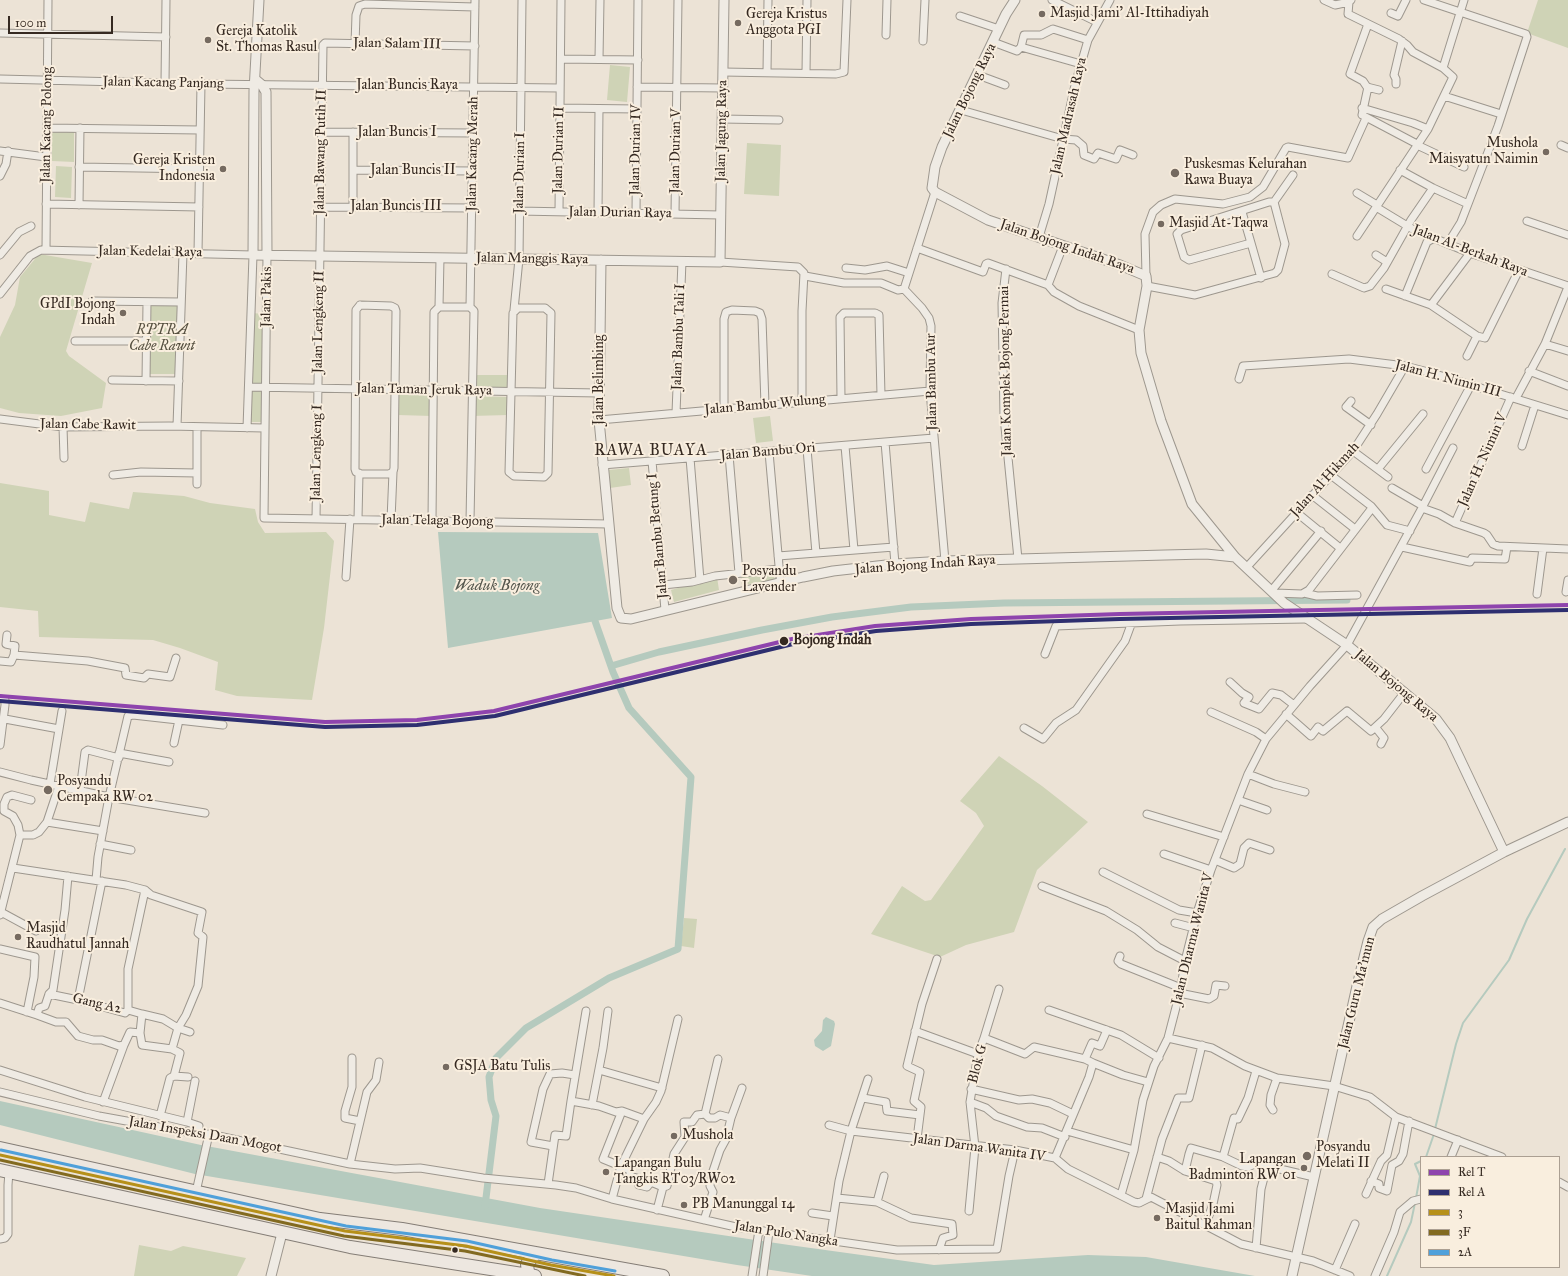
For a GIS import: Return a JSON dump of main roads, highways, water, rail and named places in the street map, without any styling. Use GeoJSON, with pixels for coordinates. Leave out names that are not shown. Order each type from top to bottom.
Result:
{"type":"FeatureCollection","features":[{"type":"Feature","properties":{"kind":"highway"},"geometry":{"type":"LineString","coordinates":[[0,1148],[196,1192],[345,1223],[402,1229],[663,1276]]}},
{"type":"Feature","properties":{"kind":"highway"},"geometry":{"type":"LineString","coordinates":[[5,1171],[350,1247],[533,1276]]}},
{"type":"Feature","properties":{"kind":"highway"},"geometry":{"type":"LineString","coordinates":[[507,1271],[515,1261],[511,1249]]}},
{"type":"Feature","properties":{"kind":"highway"},"geometry":{"type":"LineString","coordinates":[[533,1276],[528,1272],[527,1264],[535,1254]]}},
{"type":"Feature","properties":{"kind":"water","name":"Waduk Bojong"},"geometry":{"type":"Polygon","coordinates":[[[438,532],[598,533],[612,618],[448,648],[438,532]]]}},
{"type":"Feature","properties":{"kind":"water"},"geometry":{"type":"Polygon","coordinates":[[[826,1017],[834,1021],[835,1024],[831,1046],[823,1051],[815,1046],[814,1040],[822,1031],[823,1020],[826,1017]]]}},
{"type":"Feature","properties":{"kind":"water"},"geometry":{"type":"Polygon","coordinates":[[[0,1101],[201,1145],[540,1208],[789,1245],[934,1265],[1088,1255],[1146,1257],[1255,1276],[812,1276],[737,1265],[195,1174],[0,1125],[0,1101]]]}},
{"type":"Feature","properties":{"kind":"waterway"},"geometry":{"type":"LineString","coordinates":[[611,666],[659,652],[762,630],[832,617],[911,607],[1004,603],[1347,600]]}},
{"type":"Feature","properties":{"kind":"waterway"},"geometry":{"type":"LineString","coordinates":[[485,1206],[496,1116],[491,1100],[489,1077],[496,1058],[526,1028],[609,978],[678,949],[691,777],[629,708],[613,672],[595,621]]}},
{"type":"Feature","properties":{"kind":"waterway"},"geometry":{"type":"LineString","coordinates":[[1435,1129],[1456,1044],[1463,1023],[1509,960],[1527,919],[1565,849]]}},
{"type":"Feature","properties":{"kind":"waterway"},"geometry":{"type":"LineString","coordinates":[[1426,1156],[1434,1134]]}},
{"type":"Feature","properties":{"kind":"waterway"},"geometry":{"type":"LineString","coordinates":[[1420,1162],[1415,1164],[1420,1176]]}},
{"type":"Feature","properties":{"kind":"waterway"},"geometry":{"type":"LineString","coordinates":[[1416,1198],[1420,1176]]}},
{"type":"Feature","properties":{"kind":"waterway"},"geometry":{"type":"LineString","coordinates":[[1387,1276],[1411,1222],[1415,1203]]}},
{"type":"Feature","properties":{"kind":"rail line","name":"T"},"geometry":{"type":"LineString","coordinates":[[0,696],[325,722],[417,720],[494,711],[792,639],[875,626],[971,619],[1120,614],[1568,605]]}},
{"type":"Feature","properties":{"kind":"rail line","name":"A"},"geometry":{"type":"LineString","coordinates":[[0,701],[325,727],[417,725],[495,716],[793,644],[876,631],[971,624],[1120,619],[1568,610]]}},
{"type":"Feature","properties":{"kind":"place","name":"Masjid Jami' Al-Ittihadiyah"},"geometry":{"type":"Point","coordinates":[1042,14]}},
{"type":"Feature","properties":{"kind":"place","name":"Gereja Kristus Anggota PGI"},"geometry":{"type":"Point","coordinates":[738,23]}},
{"type":"Feature","properties":{"kind":"place","name":"Gereja Katolik St. Thomas Rasul"},"geometry":{"type":"Point","coordinates":[208,40]}},
{"type":"Feature","properties":{"kind":"place","name":"Mushola Maisyatun Naimin"},"geometry":{"type":"Point","coordinates":[1546,152]}},
{"type":"Feature","properties":{"kind":"place","name":"Gereja Kristen Indonesia"},"geometry":{"type":"Point","coordinates":[223,169]}},
{"type":"Feature","properties":{"kind":"place","name":"Puskesmas Kelurahan Rawa Buaya"},"geometry":{"type":"Point","coordinates":[1175,173]}},
{"type":"Feature","properties":{"kind":"place","name":"Masjid At-Taqwa"},"geometry":{"type":"Point","coordinates":[1161,224]}},
{"type":"Feature","properties":{"kind":"place","name":"GPdI Bojong Indah"},"geometry":{"type":"Point","coordinates":[123,313]}},
{"type":"Feature","properties":{"kind":"place","name":"Posyandu Lavender"},"geometry":{"type":"Point","coordinates":[733,580]}},
{"type":"Feature","properties":{"kind":"place","name":"Bojong Indah"},"geometry":{"type":"Point","coordinates":[784,641]}},
{"type":"Feature","properties":{"kind":"place","name":"Posyandu Cempaka RW 02"},"geometry":{"type":"Point","coordinates":[48,790]}},
{"type":"Feature","properties":{"kind":"place","name":"Masjid Raudhatul Jannah"},"geometry":{"type":"Point","coordinates":[18,937]}},
{"type":"Feature","properties":{"kind":"place","name":"GSJA Batu Tulis"},"geometry":{"type":"Point","coordinates":[446,1067]}},
{"type":"Feature","properties":{"kind":"place","name":"Mushola"},"geometry":{"type":"Point","coordinates":[674,1136]}},
{"type":"Feature","properties":{"kind":"place","name":"Posyandu Melati II"},"geometry":{"type":"Point","coordinates":[1307,1156]}},
{"type":"Feature","properties":{"kind":"place","name":"Lapangan Badminton RW 01"},"geometry":{"type":"Point","coordinates":[1304,1168]}},
{"type":"Feature","properties":{"kind":"place","name":"Lapangan Bulu Tangkis RT03/RW02"},"geometry":{"type":"Point","coordinates":[606,1172]}},
{"type":"Feature","properties":{"kind":"place","name":"PB Manunggal 14"},"geometry":{"type":"Point","coordinates":[684,1205]}},
{"type":"Feature","properties":{"kind":"place","name":"Masjid Jami Baitul Rahman"},"geometry":{"type":"Point","coordinates":[1157,1218]}},
{"type":"Feature","properties":{"kind":"district","name":"RAWA BUAYA"},"geometry":{"type":"Point","coordinates":[651,451]}},
{"type":"Feature","properties":{"kind":"park label","name":"RPTRA Cabe Rawit"},"geometry":{"type":"Point","coordinates":[162,340]}}]}
